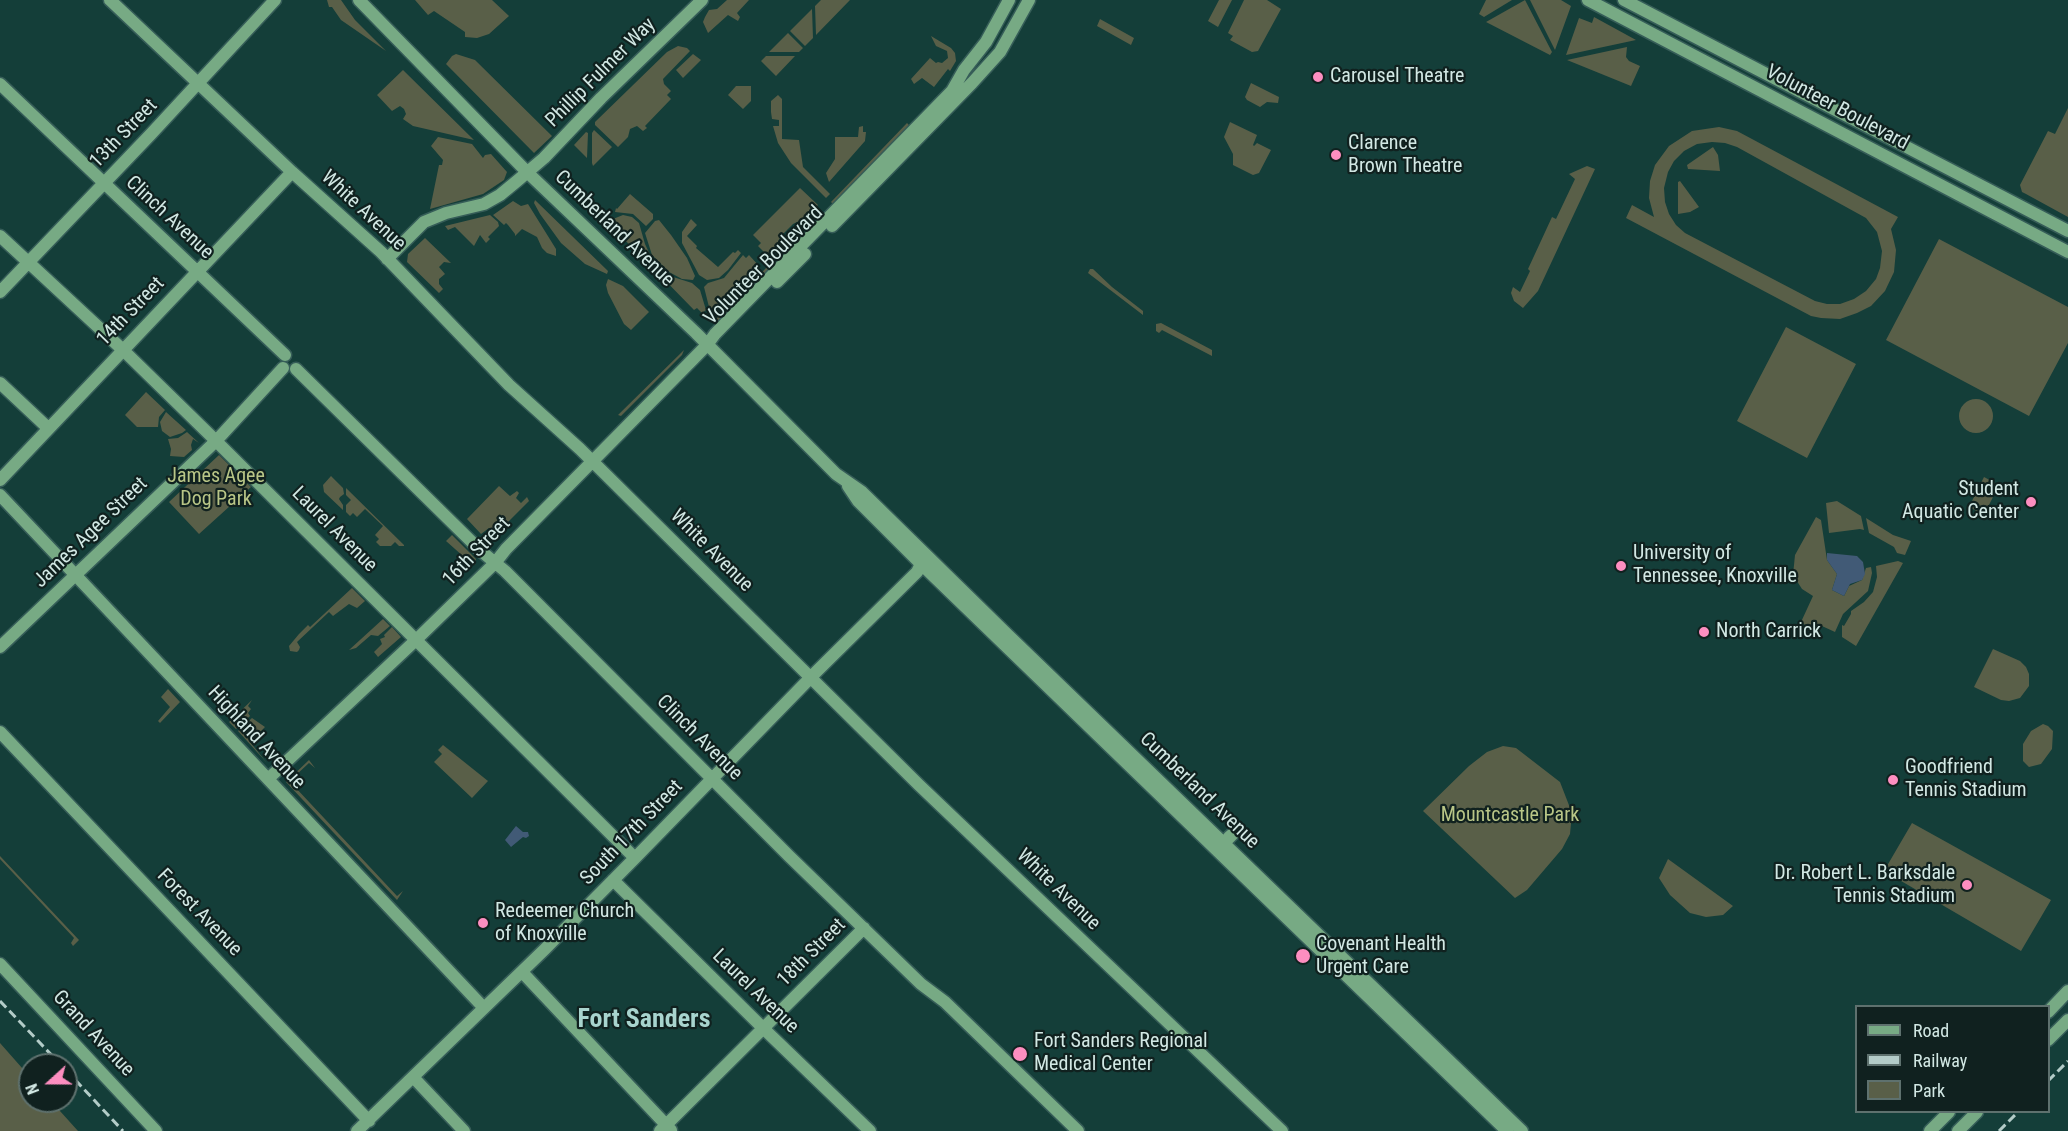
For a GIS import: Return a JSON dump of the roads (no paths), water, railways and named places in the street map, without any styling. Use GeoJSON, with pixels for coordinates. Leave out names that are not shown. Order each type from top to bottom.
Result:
{"type":"FeatureCollection","features":[{"type":"Feature","properties":{"kind":"street","name":"White Avenue"},"geometry":{"type":"LineString","coordinates":[[110,0],[387,259],[509,385],[592,461],[956,820],[1282,1131]]}},
{"type":"Feature","properties":{"kind":"street","name":"13th Street"},"geometry":{"type":"LineString","coordinates":[[0,292],[274,0]]}},
{"type":"Feature","properties":{"kind":"street","name":"Cumberland Avenue"},"geometry":{"type":"LineString","coordinates":[[359,0],[527,172],[846,483],[858,501],[923,559],[1474,1092],[1522,1131]]}},
{"type":"Feature","properties":{"kind":"street","name":"Phillip Fulmer Way"},"geometry":{"type":"LineString","coordinates":[[527,172],[544,158],[702,0]]}},
{"type":"Feature","properties":{"kind":"street","name":"Volunteer Boulevard"},"geometry":{"type":"LineString","coordinates":[[903,148],[952,91],[964,70],[987,42],[1009,0]]}},
{"type":"Feature","properties":{"kind":"street","name":"Volunteer Boulevard"},"geometry":{"type":"LineString","coordinates":[[707,345],[715,334],[1000,52],[1029,0]]}},
{"type":"Feature","properties":{"kind":"street","name":"Volunteer Boulevard"},"geometry":{"type":"LineString","coordinates":[[1588,0],[2068,252]]}},
{"type":"Feature","properties":{"kind":"street","name":"Volunteer Boulevard"},"geometry":{"type":"LineString","coordinates":[[1624,0],[2068,231]]}},
{"type":"Feature","properties":{"kind":"street","name":"Clinch Avenue"},"geometry":{"type":"LineString","coordinates":[[0,84],[285,355]]}},
{"type":"Feature","properties":{"kind":"street","name":"14th Street"},"geometry":{"type":"LineString","coordinates":[[0,480],[292,172]]}},
{"type":"Feature","properties":{"kind":"street"},"geometry":{"type":"LineString","coordinates":[[387,259],[424,222],[491,200],[527,172]]}},
{"type":"Feature","properties":{"kind":"street","name":"Laurel Avenue"},"geometry":{"type":"LineString","coordinates":[[0,236],[123,350],[636,858]]}},
{"type":"Feature","properties":{"kind":"street","name":"16th Street"},"geometry":{"type":"LineString","coordinates":[[268,779],[495,563],[506,549],[707,345]]}},
{"type":"Feature","properties":{"kind":"street","name":"James Agee Street"},"geometry":{"type":"LineString","coordinates":[[0,647],[216,441],[283,368]]}},
{"type":"Feature","properties":{"kind":"street","name":"Clinch Avenue"},"geometry":{"type":"LineString","coordinates":[[296,369],[921,984],[945,1002],[1078,1131]]}},
{"type":"Feature","properties":{"kind":"street"},"geometry":{"type":"LineString","coordinates":[[0,383],[48,428]]}},
{"type":"Feature","properties":{"kind":"street","name":"Highland Avenue"},"geometry":{"type":"LineString","coordinates":[[0,495],[484,1008]]}},
{"type":"Feature","properties":{"kind":"street","name":"South 17th Street"},"geometry":{"type":"LineString","coordinates":[[357,1131],[636,858],[917,572],[923,559]]}},
{"type":"Feature","properties":{"kind":"street","name":"Forest Avenue"},"geometry":{"type":"LineString","coordinates":[[0,732],[369,1121]]}},
{"type":"Feature","properties":{"kind":"street"},"geometry":{"type":"LineString","coordinates":[[1220,847],[1236,831]]}},
{"type":"Feature","properties":{"kind":"street","name":"Laurel Avenue"},"geometry":{"type":"LineString","coordinates":[[613,880],[870,1131]]}},
{"type":"Feature","properties":{"kind":"street","name":"18th Street"},"geometry":{"type":"LineString","coordinates":[[666,1129],[864,928]]}},
{"type":"Feature","properties":{"kind":"street","name":"Grand Avenue"},"geometry":{"type":"LineString","coordinates":[[0,964],[156,1131]]}},
{"type":"Feature","properties":{"kind":"street"},"geometry":{"type":"LineString","coordinates":[[522,972],[666,1129]]}},
{"type":"Feature","properties":{"kind":"street"},"geometry":{"type":"LineString","coordinates":[[2050,1011],[2068,991]]}},
{"type":"Feature","properties":{"kind":"street"},"geometry":{"type":"LineString","coordinates":[[2050,1039],[2068,1020]]}},
{"type":"Feature","properties":{"kind":"street"},"geometry":{"type":"LineString","coordinates":[[412,1077],[464,1131]]}},
{"type":"Feature","properties":{"kind":"street","name":"Cumberland Avenue"},"geometry":{"type":"LineString","coordinates":[[1474,1092],[1507,1131]]}},
{"type":"Feature","properties":{"kind":"street"},"geometry":{"type":"LineString","coordinates":[[1930,1131],[1948,1113]]}},
{"type":"Feature","properties":{"kind":"street"},"geometry":{"type":"LineString","coordinates":[[1958,1131],[1976,1113]]}},
{"type":"Feature","properties":{"kind":"water"},"geometry":{"type":"Polygon","coordinates":[[[1827,553],[1857,556],[1863,562],[1865,574],[1862,580],[1850,584],[1844,596],[1832,590],[1837,574],[1827,560],[1827,553]]]}},
{"type":"Feature","properties":{"kind":"water"},"geometry":{"type":"Polygon","coordinates":[[[516,826],[523,832],[528,832],[529,836],[523,837],[511,847],[505,840],[516,826]]]}},
{"type":"Feature","properties":{"kind":"railway"},"geometry":{"type":"LineString","coordinates":[[0,1001],[50,1053]]}},
{"type":"Feature","properties":{"kind":"railway"},"geometry":{"type":"LineString","coordinates":[[2050,1079],[2068,1061]]}},
{"type":"Feature","properties":{"kind":"railway"},"geometry":{"type":"LineString","coordinates":[[78,1083],[123,1131]]}},
{"type":"Feature","properties":{"kind":"railway"},"geometry":{"type":"LineString","coordinates":[[1999,1131],[2017,1113]]}},
{"type":"Feature","properties":{"kind":"place","name":"Carousel Theatre"},"geometry":{"type":"Point","coordinates":[1318,77]}},
{"type":"Feature","properties":{"kind":"place","name":"Clarence Brown Theatre"},"geometry":{"type":"Point","coordinates":[1336,155]}},
{"type":"Feature","properties":{"kind":"place","name":"Student Aquatic Center"},"geometry":{"type":"Point","coordinates":[2031,502]}},
{"type":"Feature","properties":{"kind":"place","name":"University of Tennessee, Knoxville"},"geometry":{"type":"Point","coordinates":[1621,566]}},
{"type":"Feature","properties":{"kind":"place","name":"North Carrick"},"geometry":{"type":"Point","coordinates":[1704,632]}},
{"type":"Feature","properties":{"kind":"place","name":"Goodfriend Tennis Stadium"},"geometry":{"type":"Point","coordinates":[1893,780]}},
{"type":"Feature","properties":{"kind":"place","name":"Dr. Robert L. Barksdale Tennis Stadium"},"geometry":{"type":"Point","coordinates":[1967,885]}},
{"type":"Feature","properties":{"kind":"place","name":"Redeemer Church of Knoxville"},"geometry":{"type":"Point","coordinates":[483,923]}},
{"type":"Feature","properties":{"kind":"place","name":"Covenant Health Urgent Care"},"geometry":{"type":"Point","coordinates":[1303,956]}},
{"type":"Feature","properties":{"kind":"place","name":"Fort Sanders Regional Medical Center"},"geometry":{"type":"Point","coordinates":[1020,1054]}},
{"type":"Feature","properties":{"kind":"district","name":"Fort Sanders"},"geometry":{"type":"Point","coordinates":[644,1020]}},
{"type":"Feature","properties":{"kind":"park label","name":"James Agee Dog Park"},"geometry":{"type":"Point","coordinates":[216,488]}},
{"type":"Feature","properties":{"kind":"park label","name":"Mountcastle Park"},"geometry":{"type":"Point","coordinates":[1510,816]}}]}
